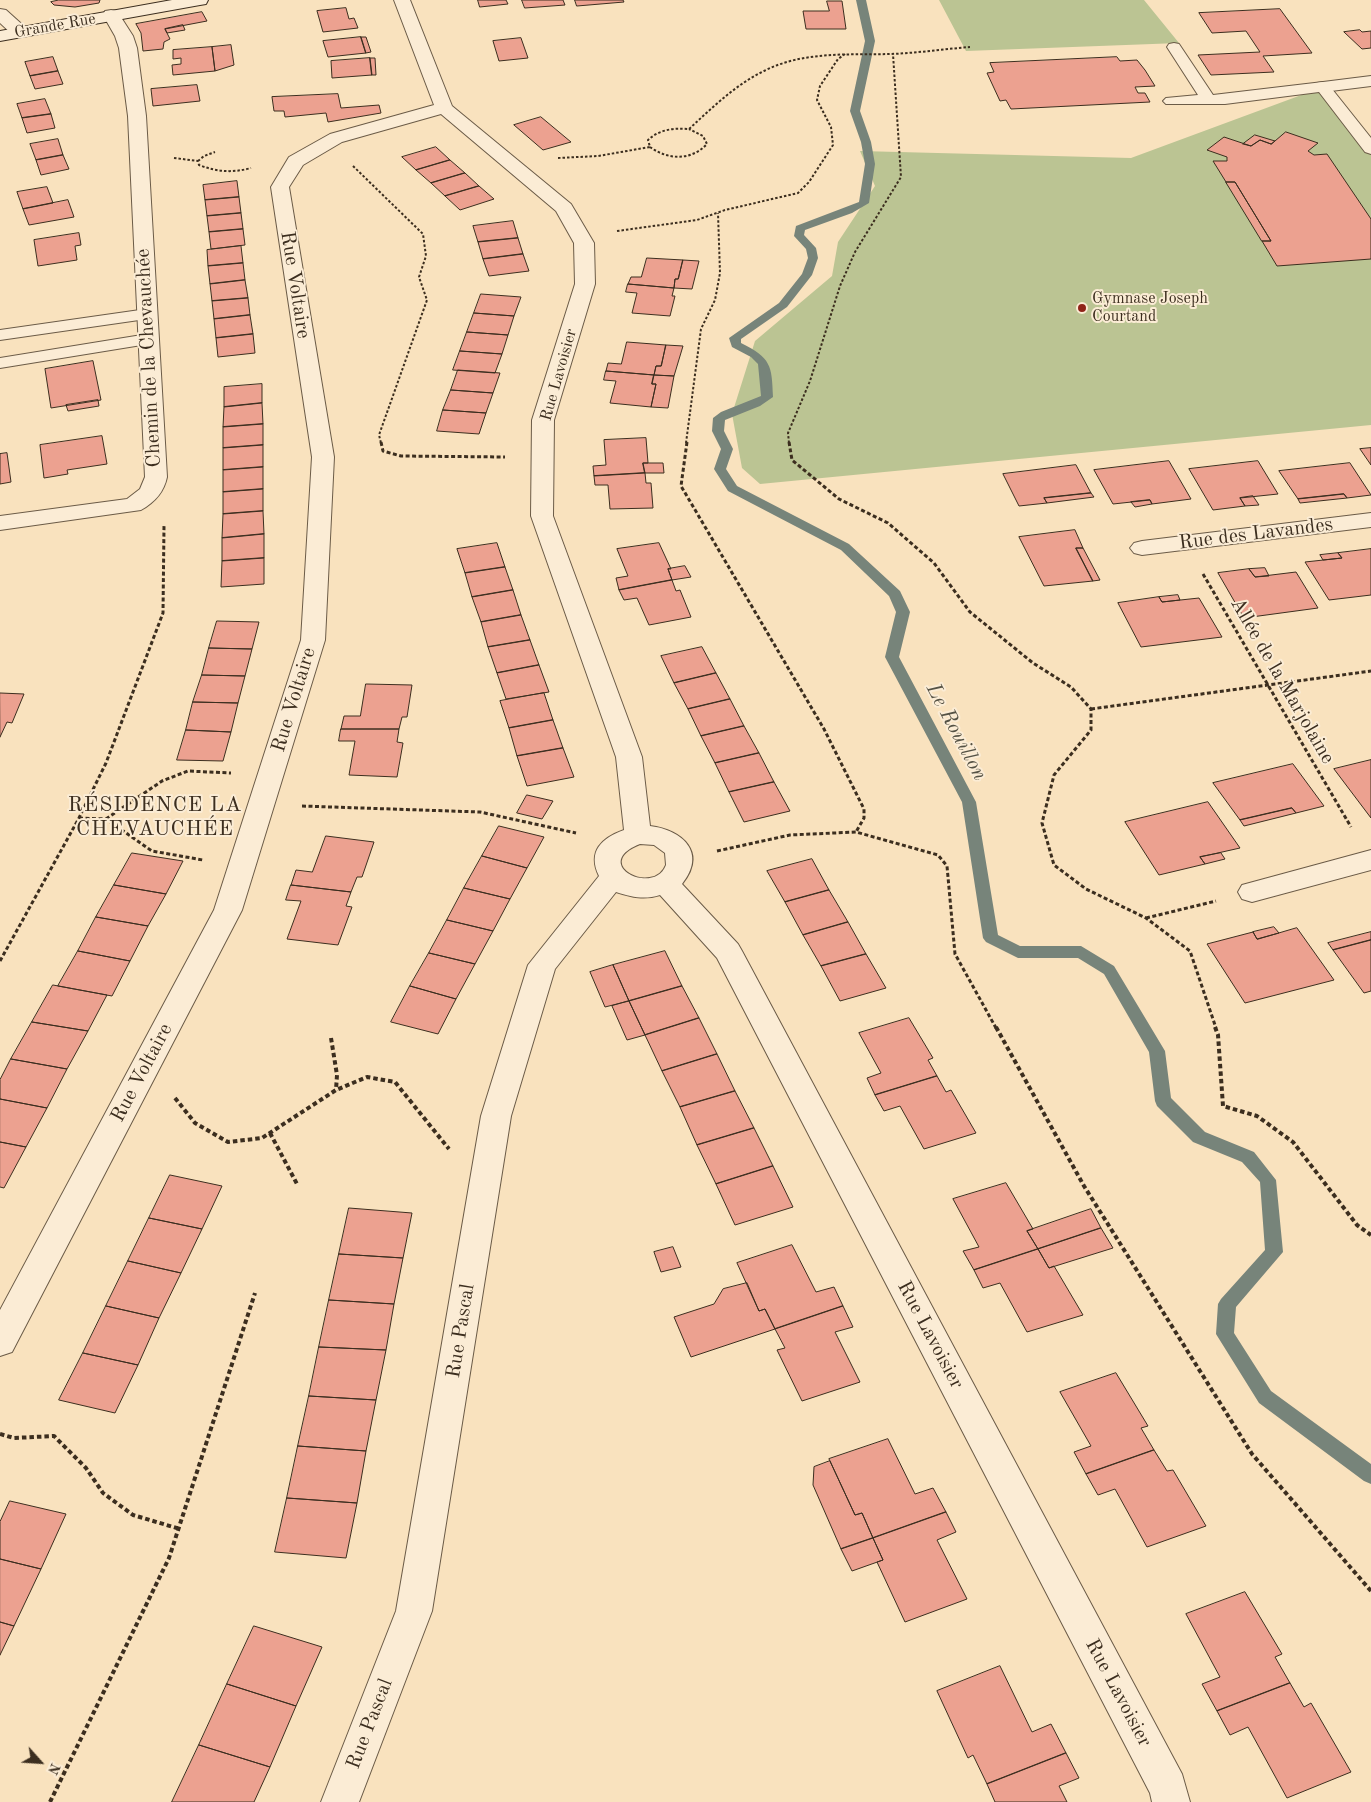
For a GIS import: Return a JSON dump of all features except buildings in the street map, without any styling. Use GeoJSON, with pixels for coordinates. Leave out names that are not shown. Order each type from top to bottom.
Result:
{"type":"FeatureCollection","features":[{"type":"Feature","properties":{"kind":"street","name":"Grande Rue"},"geometry":{"type":"LineString","coordinates":[[0,36],[200,0]]}},
{"type":"Feature","properties":{"kind":"street","name":"Rue Lavoisier"},"geometry":{"type":"LineString","coordinates":[[402,0],[444,108],[564,208],[584,243],[585,284],[543,420],[542,516],[629,757],[628,839]]}},
{"type":"Feature","properties":{"kind":"street"},"geometry":{"type":"LineString","coordinates":[[0,14],[20,32]]}},
{"type":"Feature","properties":{"kind":"street","name":"Chemin de la Chevauchée"},"geometry":{"type":"LineString","coordinates":[[110,15],[124,36],[128,48],[137,116],[156,477],[153,489],[146,499]]}},
{"type":"Feature","properties":{"kind":"street"},"geometry":{"type":"LineString","coordinates":[[1323,87],[1371,81]]}},
{"type":"Feature","properties":{"kind":"street","name":"Rue Voltaire"},"geometry":{"type":"LineString","coordinates":[[0,1342],[228,910],[314,640],[323,457],[280,187],[296,161],[336,138],[444,108]]}},
{"type":"Feature","properties":{"kind":"street"},"geometry":{"type":"LineString","coordinates":[[0,523],[116,508],[133,505],[146,499]]}},
{"type":"Feature","properties":{"kind":"street","name":"Rue des Lavandes"},"geometry":{"type":"LineString","coordinates":[[1142,548],[1371,520]]}},
{"type":"Feature","properties":{"kind":"street"},"geometry":{"type":"LineString","coordinates":[[654,836],[666,840],[675,848],[681,861],[680,868],[674,877],[655,887],[642,888],[622,884],[612,878],[607,870],[606,858],[610,850],[628,839],[654,836]]}},
{"type":"Feature","properties":{"kind":"street"},"geometry":{"type":"LineString","coordinates":[[1252,892],[1371,860]]}},
{"type":"Feature","properties":{"kind":"street","name":"Rue Pascal"},"geometry":{"type":"LineString","coordinates":[[340,1802],[414,1611],[496,1116],[542,965],[612,878]]}},
{"type":"Feature","properties":{"kind":"street","name":"Rue Lavoisier"},"geometry":{"type":"LineString","coordinates":[[665,883],[728,951],[1168,1788],[1171,1802]]}},
{"type":"Feature","properties":{"kind":"lane"},"geometry":{"type":"LineString","coordinates":[[1174,47],[1209,100]]}},
{"type":"Feature","properties":{"kind":"lane"},"geometry":{"type":"LineString","coordinates":[[1171,102],[1209,100],[1323,87],[1371,149]]}},
{"type":"Feature","properties":{"kind":"lane"},"geometry":{"type":"LineString","coordinates":[[0,335],[147,314]]}},
{"type":"Feature","properties":{"kind":"lane"},"geometry":{"type":"LineString","coordinates":[[0,363],[148,339]]}},
{"type":"Feature","properties":{"kind":"path"},"geometry":{"type":"LineString","coordinates":[[689,129],[719,101],[746,82],[777,65],[811,56],[893,54],[970,47]]}},
{"type":"Feature","properties":{"kind":"path"},"geometry":{"type":"LineString","coordinates":[[579,235],[697,220],[798,193],[809,182],[833,145],[831,127],[817,100],[820,86],[838,59],[845,54]]}},
{"type":"Feature","properties":{"kind":"path"},"geometry":{"type":"LineString","coordinates":[[893,54],[901,177],[854,252],[840,286],[810,381],[788,433],[792,460],[839,498],[888,523],[934,563],[970,612],[1033,663],[1071,687],[1091,708],[1091,730],[1054,775],[1042,823],[1054,865],[1086,889],[1146,918],[1190,951],[1218,1035],[1223,1106],[1257,1116],[1293,1142],[1357,1225],[1371,1235]]}},
{"type":"Feature","properties":{"kind":"path"},"geometry":{"type":"LineString","coordinates":[[689,129],[706,138],[707,144],[697,154],[677,157],[667,156],[659,154],[650,147],[648,140],[663,130],[689,129]]}},
{"type":"Feature","properties":{"kind":"path"},"geometry":{"type":"LineString","coordinates":[[329,142],[423,234],[427,247],[425,262],[419,277],[427,300],[379,435],[383,451],[401,456],[543,457]]}},
{"type":"Feature","properties":{"kind":"path"},"geometry":{"type":"LineString","coordinates":[[513,166],[532,160],[598,156],[650,147]]}},
{"type":"Feature","properties":{"kind":"path"},"geometry":{"type":"LineString","coordinates":[[139,156],[149,155],[198,161],[204,156],[215,152]]}},
{"type":"Feature","properties":{"kind":"path"},"geometry":{"type":"LineString","coordinates":[[198,161],[199,165],[206,168],[233,173],[256,166],[291,168]]}},
{"type":"Feature","properties":{"kind":"path"},"geometry":{"type":"LineString","coordinates":[[718,213],[720,273],[715,300],[701,329],[681,486],[824,729],[864,809],[864,818],[856,832]]}},
{"type":"Feature","properties":{"kind":"path"},"geometry":{"type":"LineString","coordinates":[[0,961],[79,818],[106,763],[163,613],[164,528],[146,499]]}},
{"type":"Feature","properties":{"kind":"path","name":"Allée de la Marjolaine"},"geometry":{"type":"LineString","coordinates":[[1142,548],[1203,574],[1352,828]]}},
{"type":"Feature","properties":{"kind":"path"},"geometry":{"type":"LineString","coordinates":[[1091,708],[1371,671]]}},
{"type":"Feature","properties":{"kind":"path"},"geometry":{"type":"LineString","coordinates":[[106,819],[162,781],[188,771],[248,774],[272,772]]}},
{"type":"Feature","properties":{"kind":"path"},"geometry":{"type":"LineString","coordinates":[[261,805],[480,812],[628,839]]}},
{"type":"Feature","properties":{"kind":"path"},"geometry":{"type":"LineString","coordinates":[[79,818],[106,819],[152,851],[242,866]]}},
{"type":"Feature","properties":{"kind":"path"},"geometry":{"type":"LineString","coordinates":[[675,848],[709,852],[790,835],[856,832],[938,855],[946,866],[955,954],[1084,1186],[1252,1454],[1371,1591]]}},
{"type":"Feature","properties":{"kind":"path"},"geometry":{"type":"LineString","coordinates":[[1146,918],[1252,892]]}},
{"type":"Feature","properties":{"kind":"path"},"geometry":{"type":"LineString","coordinates":[[331,1038],[337,1075],[336,1090]]}},
{"type":"Feature","properties":{"kind":"path"},"geometry":{"type":"LineString","coordinates":[[147,1063],[194,1123],[228,1142],[262,1138],[336,1090],[367,1076],[395,1082],[484,1192]]}},
{"type":"Feature","properties":{"kind":"path"},"geometry":{"type":"LineString","coordinates":[[270,1132],[297,1184]]}},
{"type":"Feature","properties":{"kind":"path"},"geometry":{"type":"LineString","coordinates":[[50,1802],[169,1558],[180,1529],[255,1293]]}},
{"type":"Feature","properties":{"kind":"path"},"geometry":{"type":"LineString","coordinates":[[0,1434],[14,1438],[54,1436],[86,1468],[104,1493],[118,1504],[133,1515],[180,1529]]}},
{"type":"Feature","properties":{"kind":"green space"},"geometry":{"type":"Polygon","coordinates":[[[939,0],[1144,0],[1179,43],[966,51],[939,0]]]}},
{"type":"Feature","properties":{"kind":"green space","name":"Gymnase Joseph Courtand"},"geometry":{"type":"Polygon","coordinates":[[[1323,87],[1371,149],[1371,425],[760,484],[742,468],[732,414],[755,341],[832,276],[838,242],[875,186],[860,151],[1131,158],[1323,87]]]}},
{"type":"Feature","properties":{"kind":"waterway","name":"Le Rouillon"},"geometry":{"type":"LineString","coordinates":[[861,0],[870,41],[855,111],[866,142],[870,164],[864,203],[849,211],[800,228],[799,236],[811,248],[813,258],[807,275],[783,305],[735,338],[736,345],[755,355],[764,364],[767,397],[719,418],[718,431],[727,449],[720,469],[732,488],[845,547],[895,594],[903,612],[892,657],[969,802],[991,938],[1018,952],[1081,952],[1109,970],[1157,1051],[1163,1101],[1199,1137],[1248,1157],[1268,1180],[1274,1252],[1227,1304],[1225,1334],[1265,1397],[1371,1475]]}},
{"type":"Feature","properties":{"kind":"place","name":"Gymnase Joseph Courtand"},"geometry":{"type":"Point","coordinates":[1082,308]}},
{"type":"Feature","properties":{"kind":"district","name":"RÉSIDENCE LA CHEVAUCHÉE"},"geometry":{"type":"Point","coordinates":[155,817]}}]}
